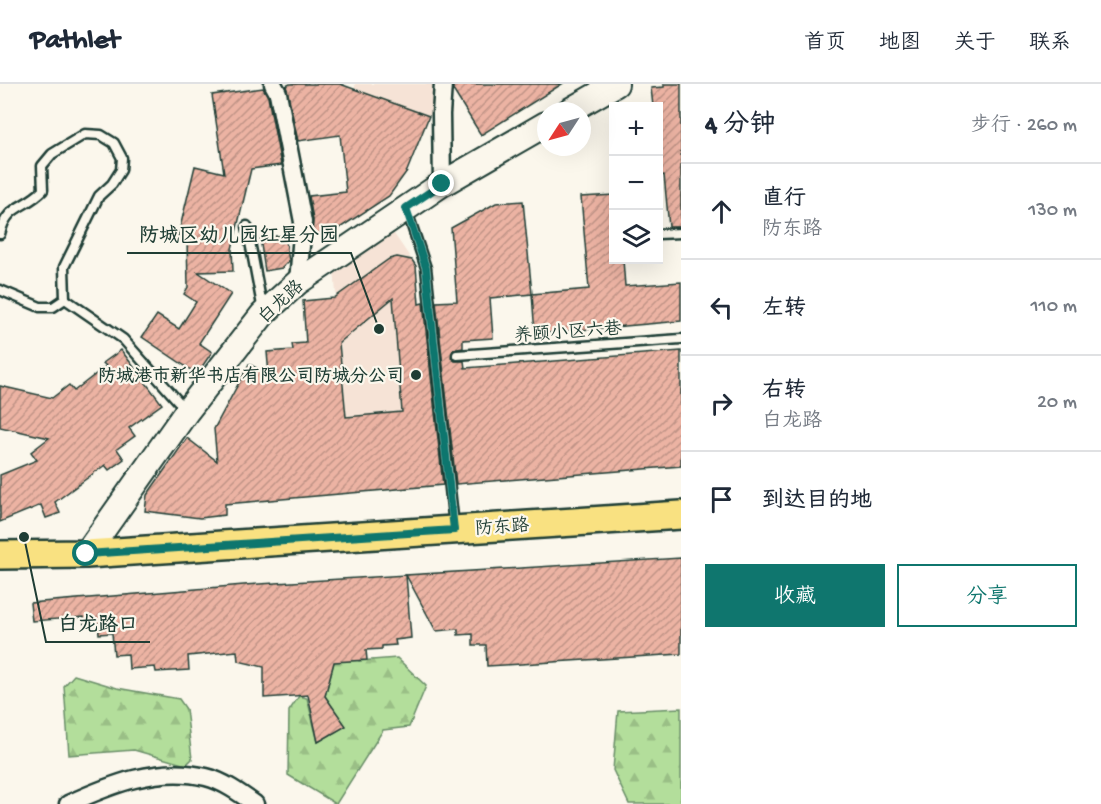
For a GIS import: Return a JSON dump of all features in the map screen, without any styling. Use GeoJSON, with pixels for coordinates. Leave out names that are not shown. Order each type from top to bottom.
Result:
{"type":"FeatureCollection","features":[{"type":"Feature","properties":{"kind":"main road","name":"防东路"},"geometry":{"type":"LineString","coordinates":[[0,555],[86,554],[681,515]]}},
{"type":"Feature","properties":{"kind":"street"},"geometry":{"type":"LineString","coordinates":[[273,84],[278,93],[303,222],[298,282]]}},
{"type":"Feature","properties":{"kind":"street"},"geometry":{"type":"LineString","coordinates":[[442,184],[443,84]]}},
{"type":"Feature","properties":{"kind":"street"},"geometry":{"type":"LineString","coordinates":[[585,102],[616,84]]}},
{"type":"Feature","properties":{"kind":"street","name":"白龙路"},"geometry":{"type":"LineString","coordinates":[[86,554],[187,411],[263,314],[298,282],[406,208],[442,184],[537,129]]}},
{"type":"Feature","properties":{"kind":"street"},"geometry":{"type":"LineString","coordinates":[[68,804],[127,780],[167,773],[207,777],[241,794],[255,804]]}},
{"type":"Feature","properties":{"kind":"lane"},"geometry":{"type":"LineString","coordinates":[[0,234],[3,221],[17,206],[34,199],[43,190],[42,166],[52,154],[85,134],[101,135],[114,143],[122,158],[121,170],[112,184],[99,196],[64,267],[65,299]]}},
{"type":"Feature","properties":{"kind":"lane"},"geometry":{"type":"LineString","coordinates":[[406,208],[426,268],[454,530]]}},
{"type":"Feature","properties":{"kind":"lane"},"geometry":{"type":"LineString","coordinates":[[247,226],[263,314]]}},
{"type":"Feature","properties":{"kind":"lane"},"geometry":{"type":"LineString","coordinates":[[663,234],[681,232]]}},
{"type":"Feature","properties":{"kind":"lane"},"geometry":{"type":"LineString","coordinates":[[0,290],[40,307],[53,307],[65,299]]}},
{"type":"Feature","properties":{"kind":"lane"},"geometry":{"type":"LineString","coordinates":[[65,299],[123,339],[187,411]]}},
{"type":"Feature","properties":{"kind":"lane","name":"养颐小区六巷"},"geometry":{"type":"LineString","coordinates":[[457,355],[681,339]]}},
{"type":"Feature","properties":{"kind":"shaded area"},"geometry":{"type":"Polygon","coordinates":[[[355,84],[459,84],[452,89],[452,113],[429,116],[355,89],[355,84]]]}},
{"type":"Feature","properties":{"kind":"shaded area"},"geometry":{"type":"Polygon","coordinates":[[[392,231],[416,266],[427,410],[346,417],[334,269],[392,231]]]}},
{"type":"Feature","properties":{"kind":"green space"},"geometry":{"type":"Polygon","coordinates":[[[340,640],[357,643],[359,661],[397,658],[426,686],[409,727],[383,730],[336,804],[288,775],[289,711],[299,696],[307,698],[318,742],[345,726],[325,696],[340,640]]]}},
{"type":"Feature","properties":{"kind":"green space"},"geometry":{"type":"Polygon","coordinates":[[[74,675],[117,688],[179,699],[186,709],[192,759],[186,765],[134,750],[69,755],[64,686],[74,675]]]}},
{"type":"Feature","properties":{"kind":"green space"},"geometry":{"type":"Polygon","coordinates":[[[681,708],[681,804],[629,804],[613,770],[618,711],[681,708]]]}},
{"type":"Feature","properties":{"kind":"building"},"geometry":{"type":"Polygon","coordinates":[[[290,84],[340,84],[429,116],[407,171],[389,196],[332,233],[312,235],[313,220],[309,196],[346,192],[340,135],[298,141],[286,86],[290,84]]]}},
{"type":"Feature","properties":{"kind":"building"},"geometry":{"type":"Polygon","coordinates":[[[453,84],[562,84],[481,135],[453,90],[453,84]]]}},
{"type":"Feature","properties":{"kind":"building"},"geometry":{"type":"Polygon","coordinates":[[[664,84],[681,84],[681,227],[669,227],[663,175],[663,102],[653,102],[651,88],[664,87],[664,84]]]}},
{"type":"Feature","properties":{"kind":"building"},"geometry":{"type":"Polygon","coordinates":[[[263,88],[268,97],[281,165],[251,169],[232,249],[233,271],[198,272],[231,294],[199,343],[212,352],[197,374],[142,337],[157,315],[179,329],[196,302],[184,294],[188,287],[187,238],[178,236],[195,166],[224,173],[212,95],[263,88]]]}},
{"type":"Feature","properties":{"kind":"building"},"geometry":{"type":"Polygon","coordinates":[[[609,195],[609,264],[623,264],[625,286],[681,282],[681,321],[535,334],[532,294],[589,289],[581,197],[609,195]]]}},
{"type":"Feature","properties":{"kind":"building"},"geometry":{"type":"Polygon","coordinates":[[[523,201],[532,294],[490,298],[493,338],[463,340],[463,348],[453,350],[451,358],[455,361],[464,361],[465,368],[681,351],[681,466],[456,484],[436,302],[457,301],[451,228],[496,203],[523,201]]]}},
{"type":"Feature","properties":{"kind":"building"},"geometry":{"type":"Polygon","coordinates":[[[285,235],[289,261],[282,268],[265,271],[260,238],[285,235]]]}},
{"type":"Feature","properties":{"kind":"building"},"geometry":{"type":"Polygon","coordinates":[[[397,257],[412,260],[416,266],[419,304],[423,303],[443,485],[225,504],[225,515],[200,518],[145,511],[147,495],[187,438],[217,461],[214,429],[249,364],[269,375],[267,352],[293,350],[292,344],[306,343],[303,301],[334,298],[389,259],[397,257]],[[393,298],[339,343],[346,417],[402,412],[393,298]]]}},
{"type":"Feature","properties":{"kind":"building"},"geometry":{"type":"Polygon","coordinates":[[[121,350],[162,404],[129,428],[135,436],[117,449],[124,459],[109,470],[105,465],[55,502],[60,513],[46,518],[41,505],[0,522],[0,475],[37,460],[31,452],[49,438],[0,427],[0,386],[52,398],[69,385],[74,391],[106,366],[103,363],[121,350]]]}},
{"type":"Feature","properties":{"kind":"building"},"geometry":{"type":"Polygon","coordinates":[[[681,558],[681,654],[521,664],[487,666],[486,645],[473,645],[473,634],[458,635],[458,629],[436,631],[406,575],[681,558]]]}},
{"type":"Feature","properties":{"kind":"building"},"geometry":{"type":"Polygon","coordinates":[[[406,575],[411,638],[395,640],[396,645],[382,646],[382,649],[366,650],[367,660],[334,662],[325,696],[346,726],[318,742],[308,695],[264,698],[264,667],[238,661],[237,651],[188,656],[189,670],[156,672],[155,667],[129,669],[128,654],[114,655],[112,633],[99,634],[98,623],[84,624],[84,617],[32,621],[30,603],[244,585],[406,575]]]}},
{"type":"Feature","properties":{"kind":"place","name":"防城区幼儿园红星分园"},"geometry":{"type":"Point","coordinates":[379,329]}},
{"type":"Feature","properties":{"kind":"place","name":"防城港市新华书店有限公司防城分公司"},"geometry":{"type":"Point","coordinates":[416,375]}},
{"type":"Feature","properties":{"kind":"place","name":"白龙路口"},"geometry":{"type":"Point","coordinates":[24,537]}},
{"type":"Feature","properties":{"kind":"route"},"geometry":{"type":"LineString","coordinates":[[86,554],[454,530],[426,268],[406,208],[442,184]]}}]}
